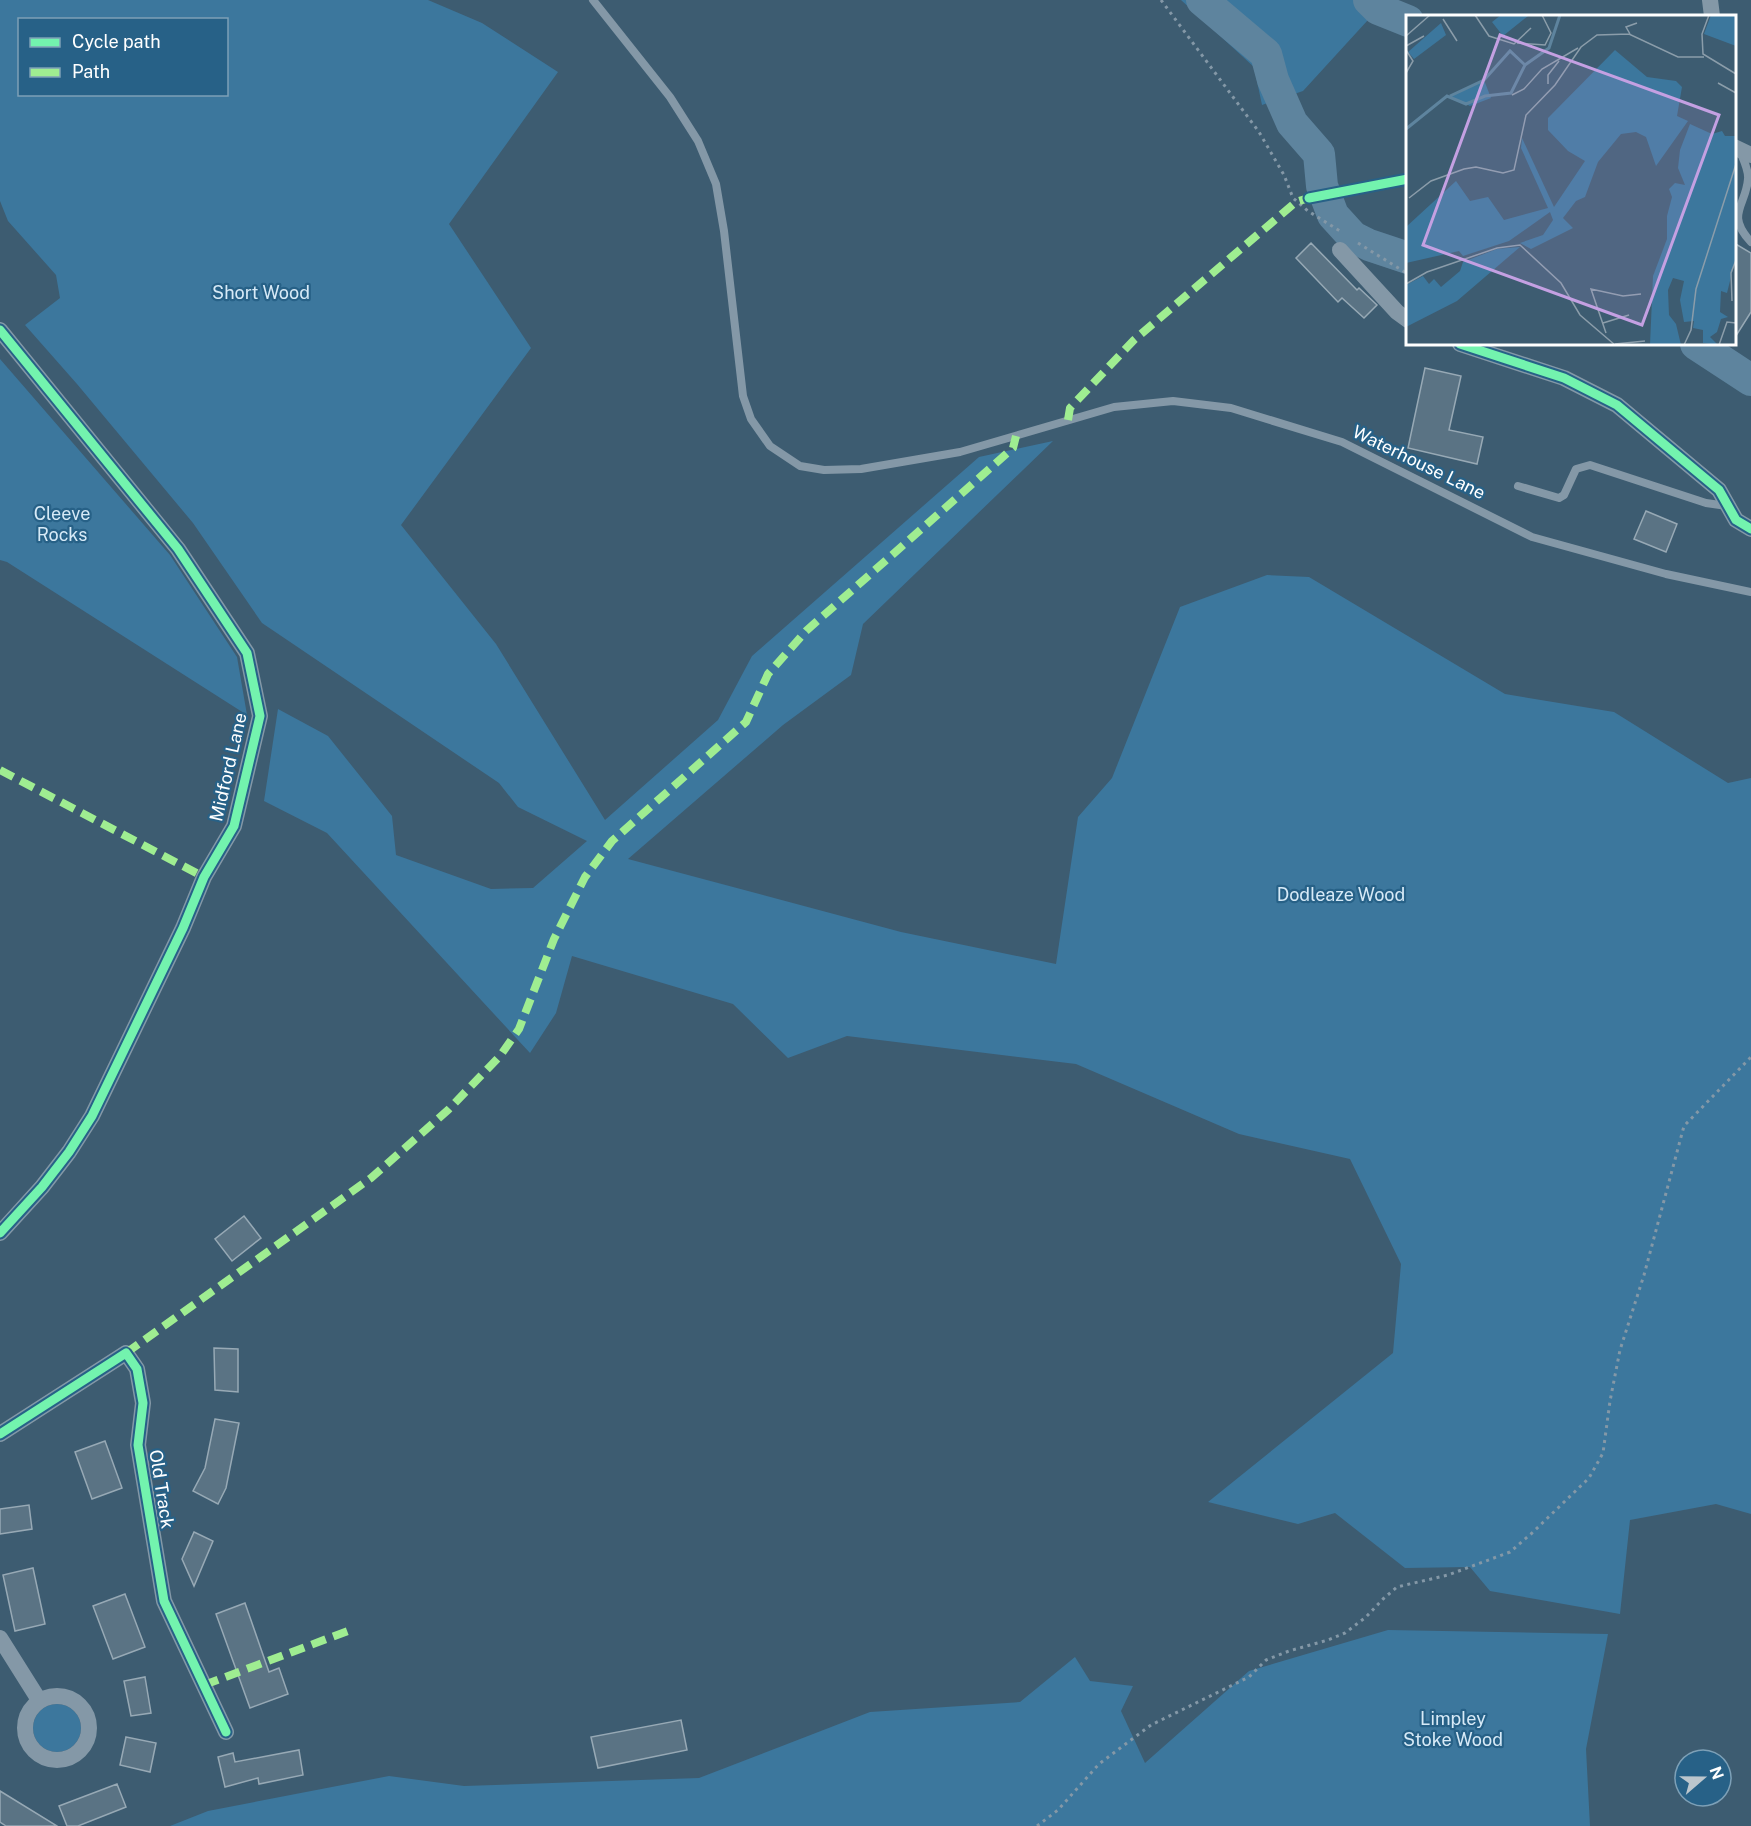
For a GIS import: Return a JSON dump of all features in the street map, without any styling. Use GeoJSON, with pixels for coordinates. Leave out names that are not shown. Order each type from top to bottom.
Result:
{"type":"FeatureCollection","features":[{"type":"Feature","properties":{"kind":"street"},"geometry":{"type":"LineString","coordinates":[[1710,0],[1712,15]]}},
{"type":"Feature","properties":{"kind":"street"},"geometry":{"type":"LineString","coordinates":[[1344,243],[1397,312],[1406,319]]}},
{"type":"Feature","properties":{"kind":"street","name":"Midford Lane"},"geometry":{"type":"LineString","coordinates":[[0,330],[178,549],[247,653],[260,716],[234,826],[204,877],[183,928],[92,1116],[49,1178],[0,1233]]}},
{"type":"Feature","properties":{"kind":"street"},"geometry":{"type":"LineString","coordinates":[[1463,345],[1564,378],[1617,405],[1719,490],[1736,520],[1751,529]]}},
{"type":"Feature","properties":{"kind":"street","name":"Old Track"},"geometry":{"type":"LineString","coordinates":[[0,1434],[126,1353],[137,1369],[143,1403],[138,1445],[164,1601],[226,1732]]}},
{"type":"Feature","properties":{"kind":"street"},"geometry":{"type":"LineString","coordinates":[[0,1638],[39,1700]]}},
{"type":"Feature","properties":{"kind":"lane","name":"Waterhouse Lane"},"geometry":{"type":"LineString","coordinates":[[593,0],[670,97],[698,141],[716,184],[724,231],[743,396],[751,419],[770,446],[800,466],[824,470],[861,469],[960,452],[1114,407],[1173,401],[1231,408],[1342,442],[1532,537],[1666,574],[1751,591]]}},
{"type":"Feature","properties":{"kind":"lane"},"geometry":{"type":"LineString","coordinates":[[1741,150],[1748,178],[1738,213],[1741,231],[1751,242]]}},
{"type":"Feature","properties":{"kind":"lane"},"geometry":{"type":"LineString","coordinates":[[1518,486],[1559,498],[1564,495],[1576,468],[1590,465],[1706,503],[1728,506]]}},
{"type":"Feature","properties":{"kind":"path"},"geometry":{"type":"LineString","coordinates":[[1161,0],[1259,132],[1284,175],[1293,198],[1344,243]]}},
{"type":"Feature","properties":{"kind":"path"},"geometry":{"type":"LineString","coordinates":[[1358,243],[1406,273]]}},
{"type":"Feature","properties":{"kind":"path"},"geometry":{"type":"LineString","coordinates":[[1037,1826],[1058,1810],[1099,1764],[1151,1725],[1249,1677],[1266,1660],[1345,1633],[1366,1617],[1397,1587],[1448,1575],[1510,1552],[1589,1478],[1602,1453],[1620,1350],[1644,1275],[1684,1126],[1751,1057]]}},
{"type":"Feature","properties":{"kind":"green space","name":"Dodleaze Wood"},"geometry":{"type":"Polygon","coordinates":[[[0,0],[428,0],[482,23],[558,72],[449,224],[531,348],[401,525],[496,644],[605,820],[718,720],[752,656],[979,457],[1053,441],[863,624],[851,675],[783,725],[628,859],[901,932],[1056,964],[1078,817],[1112,778],[1180,607],[1267,575],[1309,577],[1505,694],[1614,712],[1728,783],[1751,778],[1751,1514],[1716,1504],[1630,1520],[1620,1614],[1490,1591],[1470,1567],[1405,1568],[1335,1513],[1298,1524],[1208,1502],[1393,1353],[1401,1264],[1350,1159],[1239,1134],[1076,1064],[847,1036],[788,1058],[733,1004],[572,956],[556,1013],[530,1053],[327,833],[264,801],[278,709],[328,736],[392,816],[396,855],[491,889],[533,888],[587,841],[518,807],[499,783],[262,623],[193,523],[25,325],[60,298],[56,275],[8,221],[0,201],[0,0]]]}},
{"type":"Feature","properties":{"kind":"green space"},"geometry":{"type":"Polygon","coordinates":[[[1181,0],[1369,0],[1378,9],[1303,91],[1262,105],[1254,67],[1181,0]]]}},
{"type":"Feature","properties":{"kind":"green space","name":"Cleeve Rocks"},"geometry":{"type":"Polygon","coordinates":[[[0,359],[170,555],[237,657],[247,715],[7,562],[0,560],[0,359]]]}},
{"type":"Feature","properties":{"kind":"green space","name":"Limpley Stoke Wood"},"geometry":{"type":"Polygon","coordinates":[[[1388,1630],[1608,1634],[1586,1749],[1590,1826],[170,1826],[208,1811],[389,1776],[464,1786],[699,1778],[870,1712],[1020,1702],[1075,1657],[1090,1681],[1133,1686],[1121,1711],[1145,1763],[1249,1671],[1388,1630]]]}},
{"type":"Feature","properties":{"kind":"green space"},"geometry":{"type":"Polygon","coordinates":[[[57,1704],[74,1711],[81,1728],[74,1745],[57,1752],[40,1745],[33,1728],[40,1711],[57,1704]]]}},
{"type":"Feature","properties":{"kind":"building"},"geometry":{"type":"Polygon","coordinates":[[[1311,243],[1357,290],[1359,288],[1377,305],[1364,318],[1342,298],[1338,302],[1296,258],[1311,243]]]}},
{"type":"Feature","properties":{"kind":"building"},"geometry":{"type":"Polygon","coordinates":[[[1736,244],[1751,253],[1751,312],[1736,336],[1736,244]]]}},
{"type":"Feature","properties":{"kind":"building"},"geometry":{"type":"Polygon","coordinates":[[[1425,368],[1461,376],[1449,430],[1483,437],[1477,464],[1408,448],[1425,368]]]}},
{"type":"Feature","properties":{"kind":"building"},"geometry":{"type":"Polygon","coordinates":[[[1646,511],[1677,524],[1666,552],[1634,539],[1646,511]]]}},
{"type":"Feature","properties":{"kind":"building"},"geometry":{"type":"Polygon","coordinates":[[[244,1216],[261,1238],[232,1261],[215,1239],[244,1216]]]}},
{"type":"Feature","properties":{"kind":"building"},"geometry":{"type":"Polygon","coordinates":[[[214,1348],[238,1349],[238,1392],[215,1390],[214,1348]]]}},
{"type":"Feature","properties":{"kind":"building"},"geometry":{"type":"Polygon","coordinates":[[[215,1419],[239,1423],[226,1488],[218,1504],[193,1491],[205,1468],[215,1419]]]}},
{"type":"Feature","properties":{"kind":"building"},"geometry":{"type":"Polygon","coordinates":[[[105,1441],[122,1488],[92,1499],[75,1452],[105,1441]]]}},
{"type":"Feature","properties":{"kind":"building"},"geometry":{"type":"Polygon","coordinates":[[[29,1505],[32,1529],[0,1534],[0,1509],[29,1505]]]}},
{"type":"Feature","properties":{"kind":"building"},"geometry":{"type":"Polygon","coordinates":[[[194,1532],[213,1541],[194,1586],[182,1559],[194,1532]]]}},
{"type":"Feature","properties":{"kind":"building"},"geometry":{"type":"Polygon","coordinates":[[[33,1568],[45,1624],[15,1631],[3,1575],[33,1568]]]}},
{"type":"Feature","properties":{"kind":"building"},"geometry":{"type":"Polygon","coordinates":[[[125,1594],[145,1647],[113,1659],[93,1606],[125,1594]]]}},
{"type":"Feature","properties":{"kind":"building"},"geometry":{"type":"Polygon","coordinates":[[[245,1603],[269,1672],[279,1668],[288,1694],[250,1708],[216,1614],[245,1603]]]}},
{"type":"Feature","properties":{"kind":"building"},"geometry":{"type":"Polygon","coordinates":[[[145,1677],[151,1713],[131,1716],[124,1681],[145,1677]]]}},
{"type":"Feature","properties":{"kind":"building"},"geometry":{"type":"Polygon","coordinates":[[[681,1720],[687,1750],[598,1768],[591,1737],[681,1720]]]}},
{"type":"Feature","properties":{"kind":"building"},"geometry":{"type":"Polygon","coordinates":[[[126,1737],[156,1743],[150,1772],[120,1765],[126,1737]]]}},
{"type":"Feature","properties":{"kind":"building"},"geometry":{"type":"Polygon","coordinates":[[[299,1750],[303,1775],[259,1784],[258,1778],[225,1787],[218,1757],[233,1753],[235,1762],[299,1750]]]}},
{"type":"Feature","properties":{"kind":"building"},"geometry":{"type":"Polygon","coordinates":[[[117,1784],[126,1807],[78,1826],[67,1826],[59,1806],[117,1784]]]}},
{"type":"Feature","properties":{"kind":"building"},"geometry":{"type":"Polygon","coordinates":[[[0,1791],[57,1826],[6,1826],[0,1822],[0,1791]]]}},
{"type":"Feature","properties":{"kind":"waterway"},"geometry":{"type":"LineString","coordinates":[[1202,0],[1266,54],[1273,80],[1292,123],[1319,154],[1322,186],[1333,215],[1353,237],[1406,257]]}},
{"type":"Feature","properties":{"kind":"waterway"},"geometry":{"type":"LineString","coordinates":[[1369,0],[1378,9],[1406,20]]}},
{"type":"Feature","properties":{"kind":"waterway"},"geometry":{"type":"LineString","coordinates":[[1698,345],[1751,380]]}},
{"type":"Feature","properties":{"kind":"marked path"},"geometry":{"type":"LineString","coordinates":[[1068,420],[1070,408],[1134,340],[1296,202],[1312,197]]}},
{"type":"Feature","properties":{"kind":"marked path"},"geometry":{"type":"LineString","coordinates":[[126,1353],[371,1178],[448,1110],[500,1056],[519,1029],[554,939],[585,877],[612,841],[746,722],[768,674],[806,631],[1013,448],[1016,436]]}},
{"type":"Feature","properties":{"kind":"marked path"},"geometry":{"type":"LineString","coordinates":[[0,770],[204,877]]}},
{"type":"Feature","properties":{"kind":"marked path"},"geometry":{"type":"LineString","coordinates":[[204,1685],[348,1631]]}},
{"type":"Feature","properties":{"kind":"cycle path"},"geometry":{"type":"LineString","coordinates":[[1309,198],[1406,179]]}},
{"type":"Feature","properties":{"kind":"cycle path"},"geometry":{"type":"LineString","coordinates":[[0,330],[178,549],[247,653],[260,716],[234,826],[204,877],[183,928],[92,1116],[69,1152],[42,1187],[0,1233]]}},
{"type":"Feature","properties":{"kind":"cycle path"},"geometry":{"type":"LineString","coordinates":[[1463,345],[1564,378],[1617,405],[1719,490],[1736,520],[1751,529]]}},
{"type":"Feature","properties":{"kind":"cycle path"},"geometry":{"type":"LineString","coordinates":[[0,1434],[126,1353],[137,1369],[143,1403],[138,1445],[164,1601],[226,1732]]}},
{"type":"Feature","properties":{"kind":"park label","name":"Short Wood"},"geometry":{"type":"Point","coordinates":[261,292]}}]}
